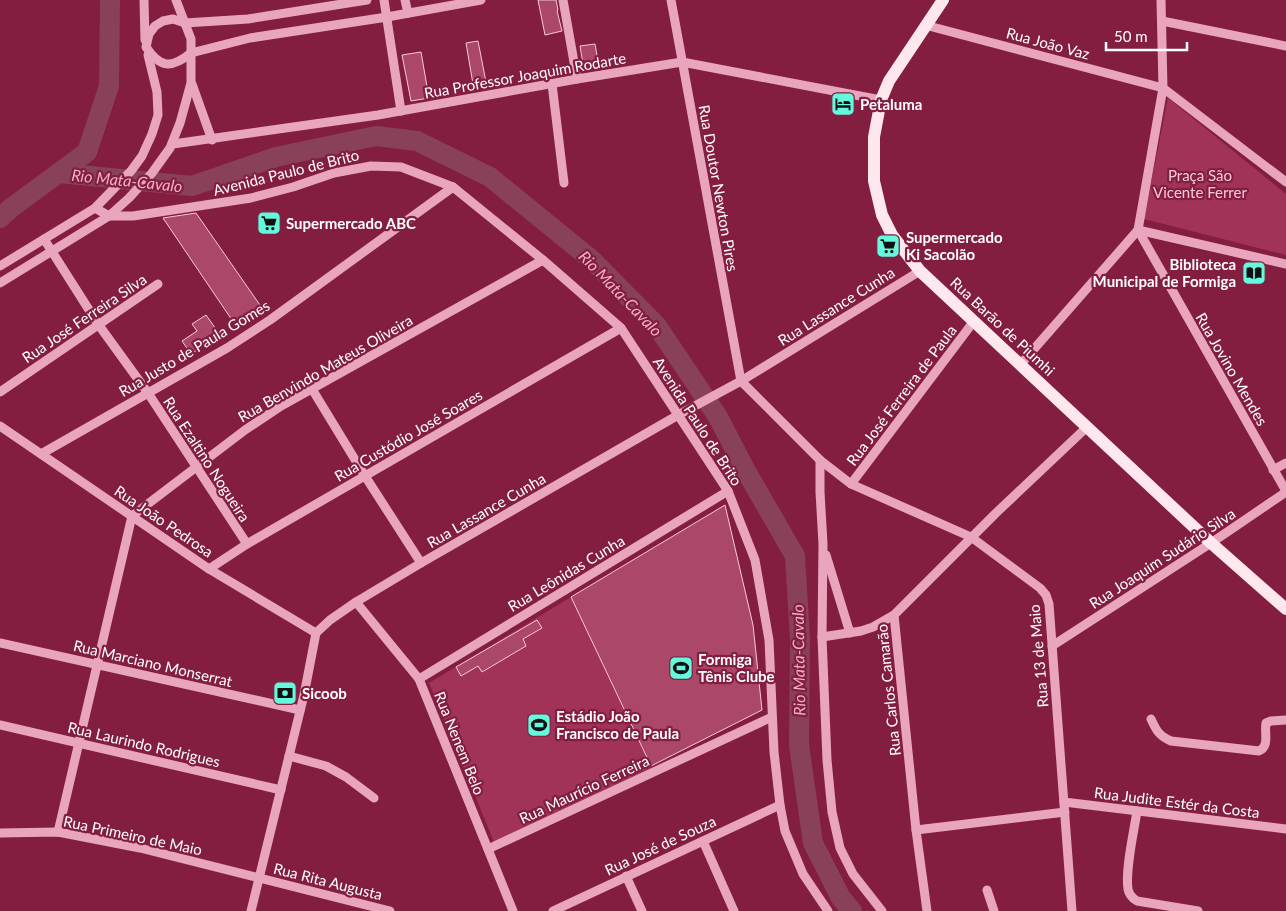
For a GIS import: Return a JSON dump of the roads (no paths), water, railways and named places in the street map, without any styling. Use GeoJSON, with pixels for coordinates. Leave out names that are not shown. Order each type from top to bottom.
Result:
{"type":"FeatureCollection","features":[{"type":"Feature","properties":{"kind":"main road","name":"Rua Barão de Piumhi"},"geometry":{"type":"LineString","coordinates":[[943,0],[889,81],[881,100],[874,137],[874,181],[882,215],[892,235],[920,271],[1211,543],[1286,609]]}},
{"type":"Feature","properties":{"kind":"street"},"geometry":{"type":"LineString","coordinates":[[0,266],[97,206],[131,171],[142,156],[158,115],[158,92],[146,47],[144,0]]}},
{"type":"Feature","properties":{"kind":"street"},"geometry":{"type":"LineString","coordinates":[[0,283],[108,216],[129,198],[152,173],[171,146],[191,83],[190,39],[176,0]]}},
{"type":"Feature","properties":{"kind":"street"},"geometry":{"type":"LineString","coordinates":[[367,0],[248,19],[184,22],[173,19],[163,21],[155,26],[149,34],[146,47],[154,60],[163,64],[173,64],[191,53],[250,38],[387,17],[462,1],[481,0]]}},
{"type":"Feature","properties":{"kind":"street"},"geometry":{"type":"LineString","coordinates":[[384,0],[401,111]]}},
{"type":"Feature","properties":{"kind":"street"},"geometry":{"type":"LineString","coordinates":[[405,0],[408,12]]}},
{"type":"Feature","properties":{"kind":"street"},"geometry":{"type":"LineString","coordinates":[[563,0],[578,79]]}},
{"type":"Feature","properties":{"kind":"street","name":"Rua Doutor Newton Pires"},"geometry":{"type":"LineString","coordinates":[[671,0],[741,381]]}},
{"type":"Feature","properties":{"kind":"street"},"geometry":{"type":"LineString","coordinates":[[1020,365],[1138,230],[1163,88],[1161,0]]}},
{"type":"Feature","properties":{"kind":"street"},"geometry":{"type":"LineString","coordinates":[[1162,21],[1286,46]]}},
{"type":"Feature","properties":{"kind":"street","name":"Rua João Vaz"},"geometry":{"type":"LineString","coordinates":[[926,25],[1163,88]]}},
{"type":"Feature","properties":{"kind":"street","name":"Rua Professor Joaquim Rodarte"},"geometry":{"type":"LineString","coordinates":[[171,146],[401,111],[682,62],[881,100]]}},
{"type":"Feature","properties":{"kind":"street"},"geometry":{"type":"LineString","coordinates":[[191,83],[212,140]]}},
{"type":"Feature","properties":{"kind":"street"},"geometry":{"type":"LineString","coordinates":[[552,84],[564,183]]}},
{"type":"Feature","properties":{"kind":"street"},"geometry":{"type":"LineString","coordinates":[[1163,88],[1285,178]]}},
{"type":"Feature","properties":{"kind":"street","name":"Avenida Paulo de Brito"},"geometry":{"type":"LineString","coordinates":[[108,216],[133,216],[251,198],[293,187],[334,173],[371,166],[402,167],[452,187],[543,260],[621,328],[680,414],[728,490],[755,560],[769,640],[772,717],[780,805],[785,831],[803,874],[828,911]]}},
{"type":"Feature","properties":{"kind":"street","name":"Rua Justo de Paula Gomes"},"geometry":{"type":"LineString","coordinates":[[41,454],[227,348],[270,320],[452,187]]}},
{"type":"Feature","properties":{"kind":"street"},"geometry":{"type":"LineString","coordinates":[[97,206],[108,216]]}},
{"type":"Feature","properties":{"kind":"street"},"geometry":{"type":"LineString","coordinates":[[1138,230],[1286,264]]}},
{"type":"Feature","properties":{"kind":"street","name":"Rua Jovino Mendes"},"geometry":{"type":"LineString","coordinates":[[1138,230],[1286,492]]}},
{"type":"Feature","properties":{"kind":"street","name":"Rua Ezaltino Nogueira"},"geometry":{"type":"LineString","coordinates":[[44,239],[98,324],[148,393],[247,544]]}},
{"type":"Feature","properties":{"kind":"street","name":"Rua Benvindo Mateus Oliveira"},"geometry":{"type":"LineString","coordinates":[[132,516],[196,466],[281,406],[543,260]]}},
{"type":"Feature","properties":{"kind":"street","name":"Rua Lassance Cunha"},"geometry":{"type":"LineString","coordinates":[[316,633],[330,620],[356,602],[421,562],[729,388],[920,271]]}},
{"type":"Feature","properties":{"kind":"street","name":"Rua José Ferreira Silva"},"geometry":{"type":"LineString","coordinates":[[0,392],[158,284]]}},
{"type":"Feature","properties":{"kind":"street","name":"Rua José Ferreira de Paula"},"geometry":{"type":"LineString","coordinates":[[851,484],[974,322]]}},
{"type":"Feature","properties":{"kind":"street","name":"Rua Custódio José Soares"},"geometry":{"type":"LineString","coordinates":[[209,569],[247,544],[621,328]]}},
{"type":"Feature","properties":{"kind":"street","name":"Rua 13 de Maio"},"geometry":{"type":"LineString","coordinates":[[741,381],[820,460],[851,484],[971,537],[1040,588],[1046,595],[1049,604],[1072,911]]}},
{"type":"Feature","properties":{"kind":"street"},"geometry":{"type":"LineString","coordinates":[[312,389],[365,476],[421,562]]}},
{"type":"Feature","properties":{"kind":"street","name":"Rua João Pedrosa"},"geometry":{"type":"LineString","coordinates":[[0,426],[209,569],[316,633]]}},
{"type":"Feature","properties":{"kind":"street","name":"Rua Carlos Camarão"},"geometry":{"type":"LineString","coordinates":[[927,911],[916,830],[894,615],[971,537],[1086,427]]}},
{"type":"Feature","properties":{"kind":"street"},"geometry":{"type":"LineString","coordinates":[[820,460],[823,544],[822,637],[832,812],[840,848],[853,874],[882,911]]}},
{"type":"Feature","properties":{"kind":"street"},"geometry":{"type":"LineString","coordinates":[[1273,470],[1286,463]]}},
{"type":"Feature","properties":{"kind":"street","name":"Rua Leônidas Cunha"},"geometry":{"type":"LineString","coordinates":[[419,679],[728,490]]}},
{"type":"Feature","properties":{"kind":"street","name":"Rua Joaquim Sudário Silva"},"geometry":{"type":"LineString","coordinates":[[1052,646],[1286,492]]}},
{"type":"Feature","properties":{"kind":"street"},"geometry":{"type":"LineString","coordinates":[[58,832],[132,516]]}},
{"type":"Feature","properties":{"kind":"street"},"geometry":{"type":"LineString","coordinates":[[823,544],[850,634]]}},
{"type":"Feature","properties":{"kind":"street","name":"Rua Nenem Belo"},"geometry":{"type":"LineString","coordinates":[[356,602],[419,679],[513,911]]}},
{"type":"Feature","properties":{"kind":"street"},"geometry":{"type":"LineString","coordinates":[[822,637],[850,634],[874,627],[894,615]]}},
{"type":"Feature","properties":{"kind":"street"},"geometry":{"type":"LineString","coordinates":[[251,911],[300,710],[316,633]]}},
{"type":"Feature","properties":{"kind":"street","name":"Rua Marciano Monserrat"},"geometry":{"type":"LineString","coordinates":[[0,643],[300,710]]}},
{"type":"Feature","properties":{"kind":"street","name":"Rua Maurício Ferreira"},"geometry":{"type":"LineString","coordinates":[[488,849],[772,717]]}},
{"type":"Feature","properties":{"kind":"street"},"geometry":{"type":"LineString","coordinates":[[1151,719],[1161,736],[1171,741],[1259,751],[1264,749],[1266,744],[1266,723],[1286,720]]}},
{"type":"Feature","properties":{"kind":"street","name":"Rua Laurindo Rodrigues"},"geometry":{"type":"LineString","coordinates":[[0,725],[281,790]]}},
{"type":"Feature","properties":{"kind":"street"},"geometry":{"type":"LineString","coordinates":[[289,756],[326,766],[346,777],[374,798]]}},
{"type":"Feature","properties":{"kind":"street","name":"Rua José de Souza"},"geometry":{"type":"LineString","coordinates":[[553,911],[780,805]]}},
{"type":"Feature","properties":{"kind":"street","name":"Rua Judite Estér da Costa"},"geometry":{"type":"LineString","coordinates":[[916,830],[1065,807],[1138,811],[1286,829]]}},
{"type":"Feature","properties":{"kind":"street"},"geometry":{"type":"LineString","coordinates":[[1138,811],[1130,858],[1128,888],[1130,895],[1137,901],[1198,911]]}},
{"type":"Feature","properties":{"kind":"street","name":"Rua Primeiro de Maio"},"geometry":{"type":"LineString","coordinates":[[0,833],[58,832],[140,848],[259,877]]}},
{"type":"Feature","properties":{"kind":"street"},"geometry":{"type":"LineString","coordinates":[[703,841],[734,911]]}},
{"type":"Feature","properties":{"kind":"street"},"geometry":{"type":"LineString","coordinates":[[626,876],[642,911]]}},
{"type":"Feature","properties":{"kind":"street","name":"Rua Rita Augusta"},"geometry":{"type":"LineString","coordinates":[[259,877],[390,911]]}},
{"type":"Feature","properties":{"kind":"street"},"geometry":{"type":"LineString","coordinates":[[987,890],[994,911]]}},
{"type":"Feature","properties":{"kind":"waterway"},"geometry":{"type":"LineString","coordinates":[[0,218],[87,152],[109,86],[110,0]]}},
{"type":"Feature","properties":{"kind":"waterway","name":"Rio Mata-Cavalo"},"geometry":{"type":"LineString","coordinates":[[59,173],[192,186],[276,157],[376,136],[417,141],[490,177],[592,260],[657,326],[718,417],[746,471],[795,556],[800,639],[799,745],[813,843],[841,898],[852,911]]}},
{"type":"Feature","properties":{"kind":"place","name":"Petaluma"},"geometry":{"type":"Point","coordinates":[843,104]}},
{"type":"Feature","properties":{"kind":"place","name":"Supermercado ABC"},"geometry":{"type":"Point","coordinates":[269,223]}},
{"type":"Feature","properties":{"kind":"place","name":"Supermercado Ki Sacolão"},"geometry":{"type":"Point","coordinates":[888,246]}},
{"type":"Feature","properties":{"kind":"place","name":"Biblioteca Municipal de Formiga"},"geometry":{"type":"Point","coordinates":[1254,273]}},
{"type":"Feature","properties":{"kind":"place","name":"Formiga Tênis Clube"},"geometry":{"type":"Point","coordinates":[681,668]}},
{"type":"Feature","properties":{"kind":"place","name":"Sicoob"},"geometry":{"type":"Point","coordinates":[285,693]}},
{"type":"Feature","properties":{"kind":"place","name":"Estádio João Francisco de Paula"},"geometry":{"type":"Point","coordinates":[539,725]}},
{"type":"Feature","properties":{"kind":"park label","name":"Praça São Vicente Ferrer"},"geometry":{"type":"Point","coordinates":[1200,184]}}]}
